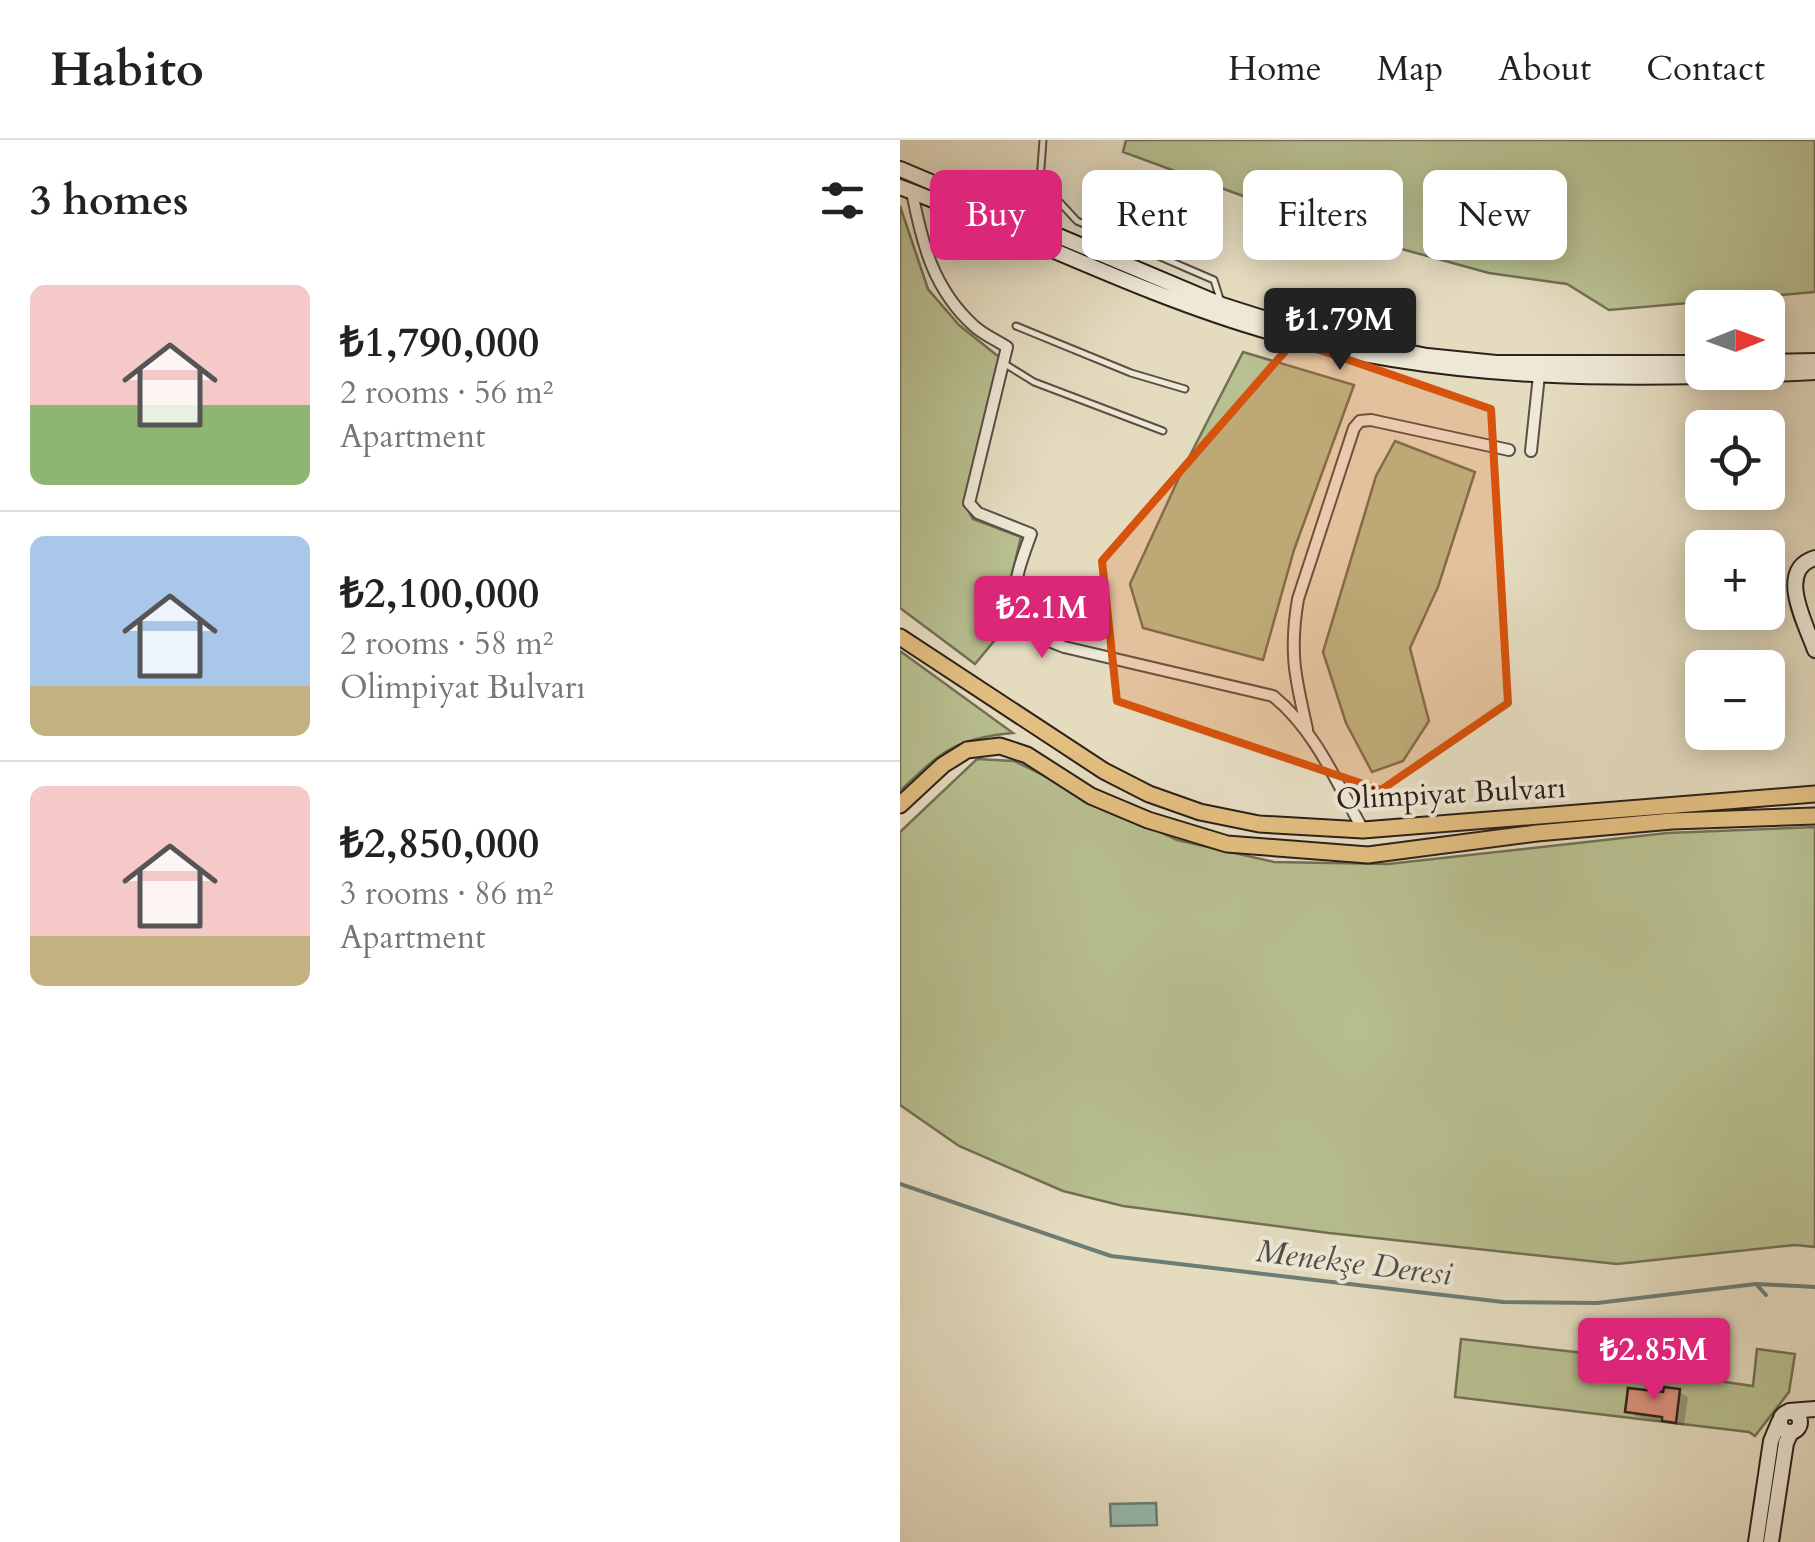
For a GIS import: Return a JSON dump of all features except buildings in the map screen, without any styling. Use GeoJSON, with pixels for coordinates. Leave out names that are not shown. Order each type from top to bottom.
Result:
{"type":"FeatureCollection","features":[{"type":"Feature","properties":{"kind":"main road","name":"Olimpiyat Bulvarı"},"geometry":{"type":"LineString","coordinates":[[900,637],[1104,771],[1150,794],[1200,812],[1258,824],[1363,830],[1815,793]]}},
{"type":"Feature","properties":{"kind":"main road","name":"Olimpiyat Bulvarı"},"geometry":{"type":"LineString","coordinates":[[900,805],[942,764],[967,750],[1000,746],[1026,756],[1091,796],[1148,820],[1228,844],[1368,855],[1538,833],[1815,816]]}},
{"type":"Feature","properties":{"kind":"street"},"geometry":{"type":"LineString","coordinates":[[900,169],[1222,305],[1308,332],[1427,356],[1531,364],[1685,363]]}},
{"type":"Feature","properties":{"kind":"street"},"geometry":{"type":"LineString","coordinates":[[906,189],[924,251],[938,282],[975,327],[1007,347],[970,503],[978,513],[1031,534],[1013,595],[1017,613],[1037,638],[1064,648],[1273,696],[1291,710],[1307,731],[1363,830]]}},
{"type":"Feature","properties":{"kind":"street"},"geometry":{"type":"LineString","coordinates":[[906,189],[1216,316],[1324,347],[1418,365],[1539,375],[1815,372]]}},
{"type":"Feature","properties":{"kind":"street"},"geometry":{"type":"LineString","coordinates":[[1785,362],[1815,361]]}},
{"type":"Feature","properties":{"kind":"street"},"geometry":{"type":"LineString","coordinates":[[1532,451],[1539,375]]}},
{"type":"Feature","properties":{"kind":"street"},"geometry":{"type":"LineString","coordinates":[[1307,731],[1292,655],[1298,599],[1354,428],[1360,421],[1386,422],[1510,450]]}},
{"type":"Feature","properties":{"kind":"street"},"geometry":{"type":"LineString","coordinates":[[1815,558],[1802,562],[1796,569],[1794,589],[1815,650]]}},
{"type":"Feature","properties":{"kind":"street"},"geometry":{"type":"LineString","coordinates":[[1756,1542],[1772,1441],[1784,1417],[1815,1409]]}},
{"type":"Feature","properties":{"kind":"street"},"geometry":{"type":"LineString","coordinates":[[1771,1542],[1786,1443],[1802,1428],[1797,1415],[1784,1417]]}},
{"type":"Feature","properties":{"kind":"lane"},"geometry":{"type":"LineString","coordinates":[[1043,140],[1040,181],[1077,221],[1214,280],[1222,305]]}},
{"type":"Feature","properties":{"kind":"lane"},"geometry":{"type":"LineString","coordinates":[[1016,326],[1131,372],[1186,389]]}},
{"type":"Feature","properties":{"kind":"lane"},"geometry":{"type":"LineString","coordinates":[[1003,362],[1034,382],[1162,431]]}},
{"type":"Feature","properties":{"kind":"highlighted area"},"geometry":{"type":"Polygon","coordinates":[[[1294,341],[1491,409],[1508,703],[1381,790],[1117,701],[1102,561],[1294,341]]]}},
{"type":"Feature","properties":{"kind":"green space"},"geometry":{"type":"Polygon","coordinates":[[[1126,140],[1815,140],[1815,292],[1785,295],[1785,290],[1685,290],[1685,303],[1609,310],[1567,284],[1489,273],[1442,260],[1567,260],[1567,170],[1423,170],[1423,255],[1403,249],[1403,170],[1243,170],[1243,196],[1223,189],[1223,170],[1172,170],[1123,152],[1126,140]]]}},
{"type":"Feature","properties":{"kind":"green space"},"geometry":{"type":"Polygon","coordinates":[[[900,206],[928,289],[959,325],[999,357],[964,503],[973,519],[1021,537],[1007,595],[1014,617],[975,664],[900,608],[900,206]]]}},
{"type":"Feature","properties":{"kind":"green space"},"geometry":{"type":"Polygon","coordinates":[[[1243,352],[1354,385],[1294,550],[1263,660],[1143,628],[1130,584],[1243,352]]]}},
{"type":"Feature","properties":{"kind":"green space"},"geometry":{"type":"Polygon","coordinates":[[[1395,441],[1475,472],[1438,587],[1410,648],[1429,721],[1403,761],[1372,772],[1346,723],[1323,652],[1376,476],[1395,441]]]}},
{"type":"Feature","properties":{"kind":"green space"},"geometry":{"type":"Polygon","coordinates":[[[900,651],[1013,733],[977,739],[950,749],[900,791],[900,651]]]}},
{"type":"Feature","properties":{"kind":"green space"},"geometry":{"type":"Polygon","coordinates":[[[977,759],[1014,761],[1177,840],[1274,862],[1388,864],[1667,833],[1815,827],[1815,1247],[1795,1245],[1617,1264],[1329,1233],[1123,1206],[1063,1191],[959,1146],[900,1105],[900,832],[977,759]]]}},
{"type":"Feature","properties":{"kind":"green space"},"geometry":{"type":"Polygon","coordinates":[[[1461,1339],[1611,1356],[1629,1368],[1753,1386],[1757,1349],[1795,1354],[1789,1392],[1755,1436],[1749,1432],[1455,1397],[1461,1339]]]}},
{"type":"Feature","properties":{"kind":"water"},"geometry":{"type":"Polygon","coordinates":[[[1156,1503],[1157,1525],[1111,1526],[1110,1504],[1156,1503]]]}},
{"type":"Feature","properties":{"kind":"waterway","name":"Menekşe Deresi"},"geometry":{"type":"LineString","coordinates":[[900,1184],[1111,1256],[1503,1302],[1597,1303],[1756,1284],[1815,1287]]}},
{"type":"Feature","properties":{"kind":"waterway"},"geometry":{"type":"LineString","coordinates":[[1756,1284],[1766,1295]]}}]}
